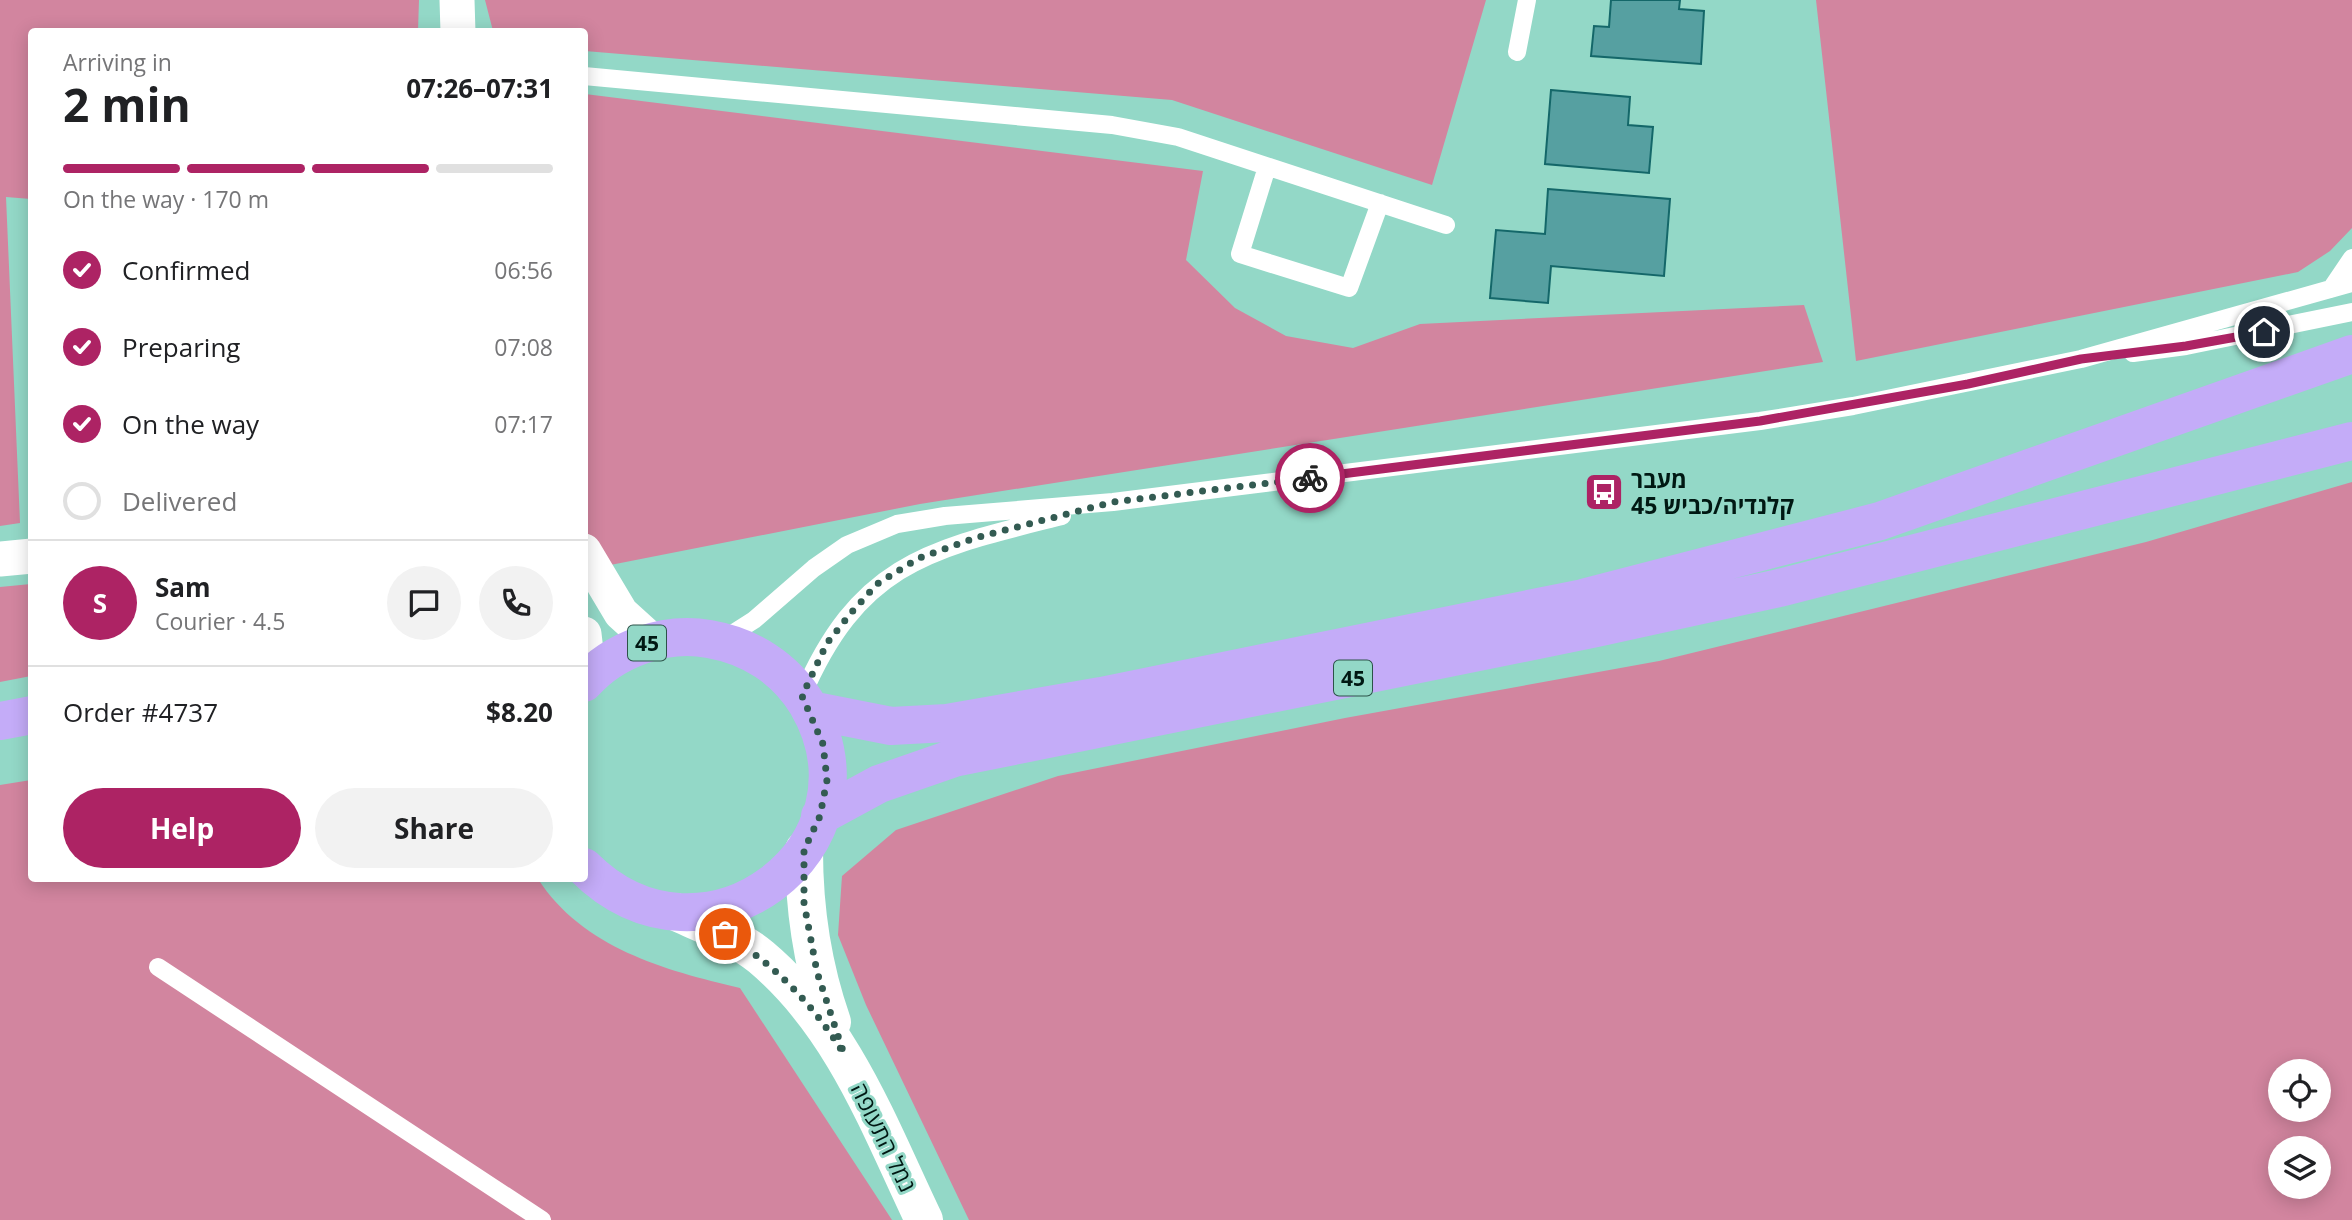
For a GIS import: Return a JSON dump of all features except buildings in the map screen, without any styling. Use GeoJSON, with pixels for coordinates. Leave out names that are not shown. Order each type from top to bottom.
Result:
{"type":"FeatureCollection","features":[{"type":"Feature","properties":{"kind":"highway","name":"45"},"geometry":{"type":"LineString","coordinates":[[806,703],[891,726],[947,723],[1075,700],[1583,598],[1880,521],[2352,354]]}},
{"type":"Feature","properties":{"kind":"highway","name":"45"},"geometry":{"type":"LineString","coordinates":[[820,816],[879,784],[954,758],[1597,628],[1779,588],[2352,441]]}},
{"type":"Feature","properties":{"kind":"highway","name":"45"},"geometry":{"type":"LineString","coordinates":[[588,680],[625,652],[653,642],[687,636],[721,641],[766,661],[806,703],[826,762],[820,816],[804,850],[780,878],[749,899],[713,911],[676,912],[636,903],[600,882],[588,871]]}},
{"type":"Feature","properties":{"kind":"highway"},"geometry":{"type":"LineString","coordinates":[[0,721],[28,716]]}},
{"type":"Feature","properties":{"kind":"street"},"geometry":{"type":"LineString","coordinates":[[457,0],[458,28]]}},
{"type":"Feature","properties":{"kind":"street"},"geometry":{"type":"LineString","coordinates":[[0,559],[28,556]]}},
{"type":"Feature","properties":{"kind":"street"},"geometry":{"type":"LineString","coordinates":[[588,558],[621,613],[653,642]]}},
{"type":"Feature","properties":{"kind":"street","name":"נמל התעופה"},"geometry":{"type":"LineString","coordinates":[[804,850],[804,903],[814,958],[844,1054]]}},
{"type":"Feature","properties":{"kind":"street","name":"נמל התעופה"},"geometry":{"type":"LineString","coordinates":[[676,912],[725,934],[760,956],[825,1023],[844,1054],[925,1220]]}},
{"type":"Feature","properties":{"kind":"lane"},"geometry":{"type":"LineString","coordinates":[[1517,52],[1527,0]]}},
{"type":"Feature","properties":{"kind":"lane"},"geometry":{"type":"LineString","coordinates":[[588,76],[1112,125],[1178,137],[1446,225]]}},
{"type":"Feature","properties":{"kind":"lane"},"geometry":{"type":"LineString","coordinates":[[1266,167],[1240,254],[1349,288],[1380,203]]}},
{"type":"Feature","properties":{"kind":"lane"},"geometry":{"type":"LineString","coordinates":[[2331,289],[2352,258]]}},
{"type":"Feature","properties":{"kind":"lane"},"geometry":{"type":"LineString","coordinates":[[721,641],[754,620],[814,569],[872,532],[925,519],[1113,502],[1760,421],[1878,401],[2081,359],[2352,283]]}},
{"type":"Feature","properties":{"kind":"lane"},"geometry":{"type":"LineString","coordinates":[[2081,359],[2186,346],[2352,312]]}},
{"type":"Feature","properties":{"kind":"lane"},"geometry":{"type":"LineString","coordinates":[[806,703],[827,643],[877,584],[919,558],[975,538],[1113,502]]}},
{"type":"Feature","properties":{"kind":"lane"},"geometry":{"type":"LineString","coordinates":[[158,967],[542,1220]]}},
{"type":"Feature","properties":{"kind":"shaded area"},"geometry":{"type":"Polygon","coordinates":[[[0,0],[419,0],[418,28],[28,28],[28,199],[6,197],[20,523],[0,526],[0,0]]]}},
{"type":"Feature","properties":{"kind":"shaded area"},"geometry":{"type":"Polygon","coordinates":[[[485,0],[1486,0],[1432,185],[1172,100],[588,51],[588,28],[492,28],[485,0]]]}},
{"type":"Feature","properties":{"kind":"shaded area"},"geometry":{"type":"Polygon","coordinates":[[[1816,0],[2352,0],[2352,228],[2330,251],[2298,272],[1856,361],[1816,0]]]}},
{"type":"Feature","properties":{"kind":"shaded area"},"geometry":{"type":"Polygon","coordinates":[[[588,94],[1203,171],[1186,260],[1235,308],[1286,336],[1353,348],[1420,324],[1804,305],[1823,362],[920,504],[588,569],[588,94]]]}},
{"type":"Feature","properties":{"kind":"shaded area"},"geometry":{"type":"Polygon","coordinates":[[[2352,482],[2352,1220],[969,1220],[866,1005],[838,935],[842,876],[896,830],[1058,776],[1345,718],[1659,661],[2146,542],[2352,482]]]}},
{"type":"Feature","properties":{"kind":"shaded area"},"geometry":{"type":"Polygon","coordinates":[[[28,584],[28,677],[0,682],[0,587],[28,584]]]}},
{"type":"Feature","properties":{"kind":"shaded area"},"geometry":{"type":"Polygon","coordinates":[[[28,780],[28,882],[540,882],[556,903],[578,923],[627,953],[683,973],[740,988],[892,1220],[0,1220],[0,785],[28,780]]]}},
{"type":"Feature","properties":{"kind":"way so far"},"geometry":{"type":"LineString","coordinates":[[725,934],[760,956],[797,992],[825,1023],[844,1054],[817,972],[804,903],[804,850],[820,816],[827,780],[818,726],[802,696],[827,643],[877,584],[919,558],[975,538],[1113,502],[1310,478]]}},
{"type":"Feature","properties":{"kind":"place","name":"מעבר קלנדיה/כביש 45"},"geometry":{"type":"Point","coordinates":[1604,492]}},
{"type":"Feature","properties":{"kind":"route"},"geometry":{"type":"LineString","coordinates":[[1310,478],[1760,421],[1968,384],[2081,359],[2186,346],[2264,332]]}}]}
